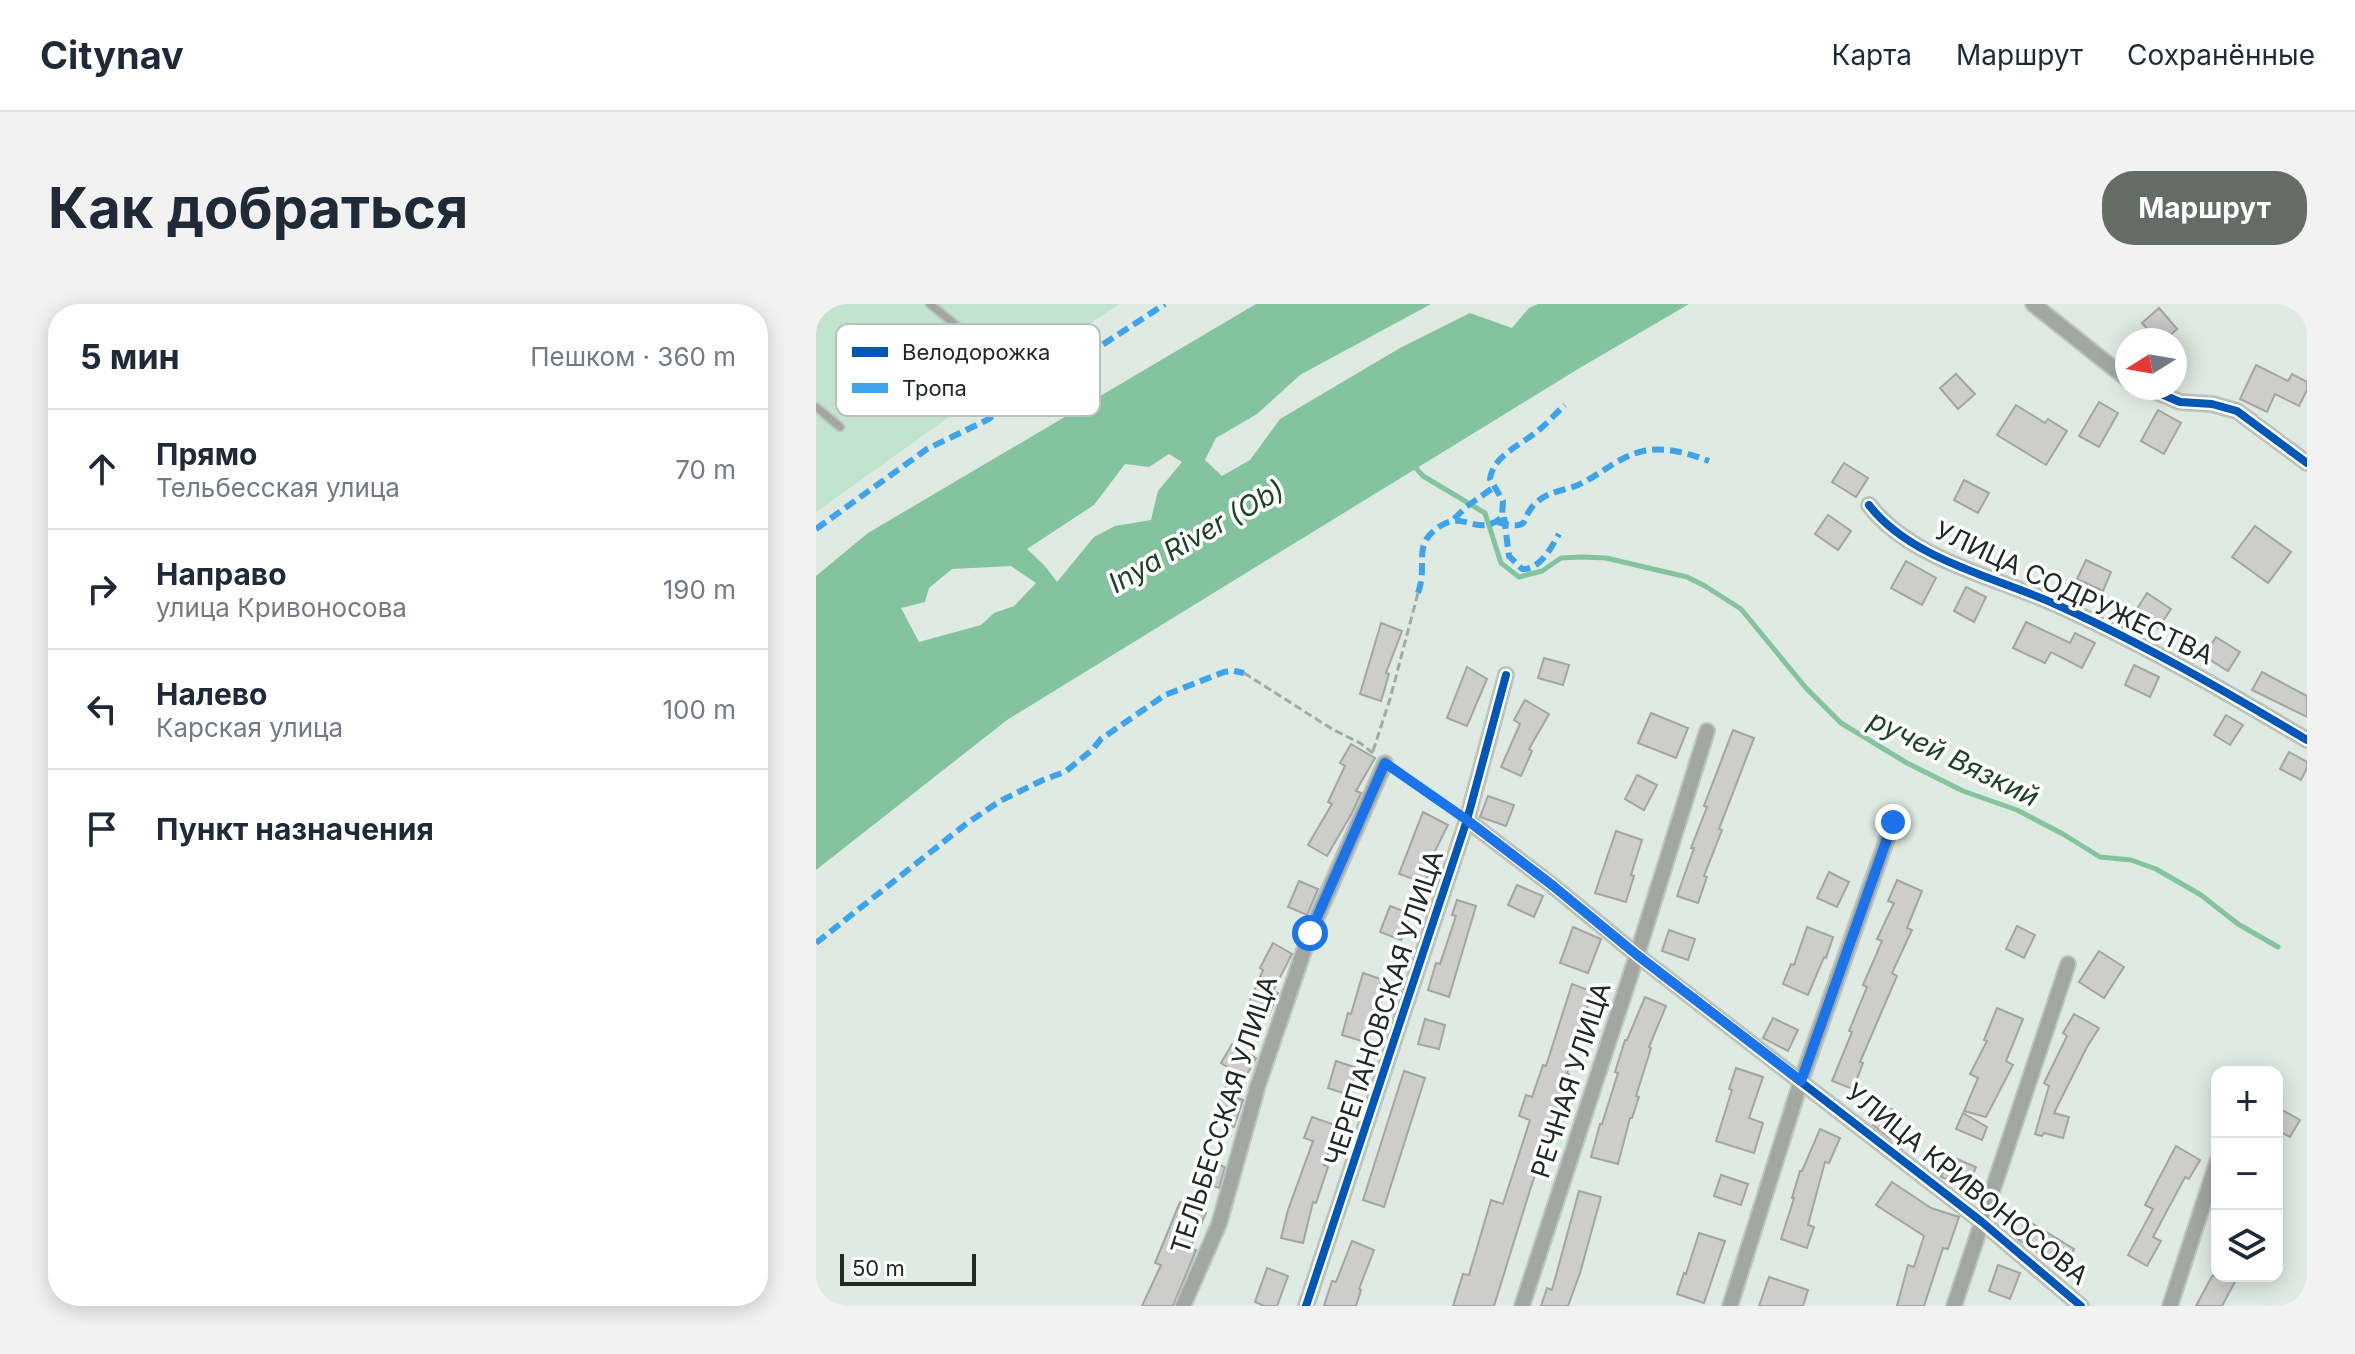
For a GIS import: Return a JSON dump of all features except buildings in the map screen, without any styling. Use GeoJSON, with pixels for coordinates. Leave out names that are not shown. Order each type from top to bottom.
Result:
{"type":"FeatureCollection","features":[{"type":"Feature","properties":{"kind":"street"},"geometry":{"type":"LineString","coordinates":[[2033,304],[2115,369]]}},
{"type":"Feature","properties":{"kind":"street"},"geometry":{"type":"LineString","coordinates":[[2175,400],[2212,404],[2237,411],[2307,463]]}},
{"type":"Feature","properties":{"kind":"street","name":"УЛИЦА СОДРУЖЕСТВА"},"geometry":{"type":"LineString","coordinates":[[1869,505],[1882,522],[1922,550],[2056,604],[2210,681],[2307,740]]}},
{"type":"Feature","properties":{"kind":"street","name":"ЧЕРЕПАНОВСКАЯ УЛИЦА"},"geometry":{"type":"LineString","coordinates":[[1306,1306],[1467,820],[1506,675]]}},
{"type":"Feature","properties":{"kind":"street","name":"РЕЧНАЯ УЛИЦА"},"geometry":{"type":"LineString","coordinates":[[1522,1306],[1707,731]]}},
{"type":"Feature","properties":{"kind":"street","name":"ТЕЛЬБЕССКАЯ УЛИЦА"},"geometry":{"type":"LineString","coordinates":[[1183,1306],[1219,1224],[1258,1085],[1310,933],[1379,758]]}},
{"type":"Feature","properties":{"kind":"street","name":"УЛИЦА КРИВОНОСОВА"},"geometry":{"type":"LineString","coordinates":[[1467,820],[1982,1222],[2081,1306]]}},
{"type":"Feature","properties":{"kind":"street"},"geometry":{"type":"LineString","coordinates":[[1730,1306],[1801,1081],[1893,822]]}},
{"type":"Feature","properties":{"kind":"street"},"geometry":{"type":"LineString","coordinates":[[1954,1306],[2068,964]]}},
{"type":"Feature","properties":{"kind":"street"},"geometry":{"type":"LineString","coordinates":[[2170,1306],[2211,1180]]}},
{"type":"Feature","properties":{"kind":"lane"},"geometry":{"type":"LineString","coordinates":[[930,304],[955,324]]}},
{"type":"Feature","properties":{"kind":"lane"},"geometry":{"type":"LineString","coordinates":[[816,407],[840,427]]}},
{"type":"Feature","properties":{"kind":"path"},"geometry":{"type":"LineString","coordinates":[[1379,758],[1390,699],[1418,593]]}},
{"type":"Feature","properties":{"kind":"path"},"geometry":{"type":"LineString","coordinates":[[1244,673],[1332,729],[1360,743],[1467,820]]}},
{"type":"Feature","properties":{"kind":"shaded area"},"geometry":{"type":"Polygon","coordinates":[[[816,304],[1120,304],[1089,324],[836,324],[836,416],[950,416],[816,512],[816,304]]]}},
{"type":"Feature","properties":{"kind":"water","name":"Inya River (Ob)"},"geometry":{"type":"Polygon","coordinates":[[[1256,304],[1431,304],[1300,375],[1257,414],[1216,438],[1205,460],[1222,476],[1250,460],[1280,419],[1400,348],[1470,313],[1512,328],[1529,308],[1538,304],[1689,304],[1007,720],[816,870],[816,576],[868,533],[1066,416],[1100,416],[1100,396],[1256,304]],[[1169,454],[1149,467],[1125,464],[1094,505],[1027,549],[1057,582],[1094,537],[1115,526],[1151,520],[1158,491],[1182,462],[1169,454]],[[1011,566],[952,569],[929,588],[925,602],[901,608],[919,642],[981,625],[994,613],[1014,606],[1036,583],[1011,566]]]}},
{"type":"Feature","properties":{"kind":"waterway","name":"ручей Вязкий"},"geometry":{"type":"LineString","coordinates":[[1414,466],[1423,476],[1485,513],[1501,563],[1519,577],[1542,571],[1561,558],[1582,557],[1606,558],[1687,577],[1741,609],[1806,688],[1841,723],[1907,763],[1963,791],[2017,810],[2100,857],[2131,860],[2156,869],[2278,947]]}},
{"type":"Feature","properties":{"kind":"marked path"},"geometry":{"type":"LineString","coordinates":[[1100,346],[1165,304]]}},
{"type":"Feature","properties":{"kind":"marked path"},"geometry":{"type":"LineString","coordinates":[[1418,593],[1426,539],[1450,521],[1486,525],[1502,517],[1503,501],[1490,479],[1492,471],[1508,452],[1539,430],[1565,405]]}},
{"type":"Feature","properties":{"kind":"marked path"},"geometry":{"type":"LineString","coordinates":[[816,529],[927,449],[993,416]]}},
{"type":"Feature","properties":{"kind":"marked path"},"geometry":{"type":"LineString","coordinates":[[1497,522],[1522,524],[1532,507],[1542,498],[1578,485],[1620,460],[1647,450],[1668,450],[1709,461]]}},
{"type":"Feature","properties":{"kind":"marked path"},"geometry":{"type":"LineString","coordinates":[[1454,519],[1494,487]]}},
{"type":"Feature","properties":{"kind":"marked path"},"geometry":{"type":"LineString","coordinates":[[1504,517],[1509,556],[1522,569],[1540,562],[1559,534]]}},
{"type":"Feature","properties":{"kind":"marked path"},"geometry":{"type":"LineString","coordinates":[[816,943],[966,824],[1000,801],[1065,772],[1101,739],[1165,695],[1224,672],[1244,673]]}},
{"type":"Feature","properties":{"kind":"cycle path"},"geometry":{"type":"LineString","coordinates":[[2175,400],[2212,404],[2237,411],[2307,463]]}},
{"type":"Feature","properties":{"kind":"cycle path"},"geometry":{"type":"LineString","coordinates":[[1869,505],[1886,524],[1930,553],[2055,604],[2120,635],[2307,740]]}},
{"type":"Feature","properties":{"kind":"cycle path"},"geometry":{"type":"LineString","coordinates":[[1306,1306],[1467,820],[1506,675]]}},
{"type":"Feature","properties":{"kind":"cycle path"},"geometry":{"type":"LineString","coordinates":[[1467,820],[1982,1222],[2081,1306]]}},
{"type":"Feature","properties":{"kind":"route"},"geometry":{"type":"LineString","coordinates":[[1310,933],[1385,763],[1467,820],[1801,1081],[1893,822]]}}]}
